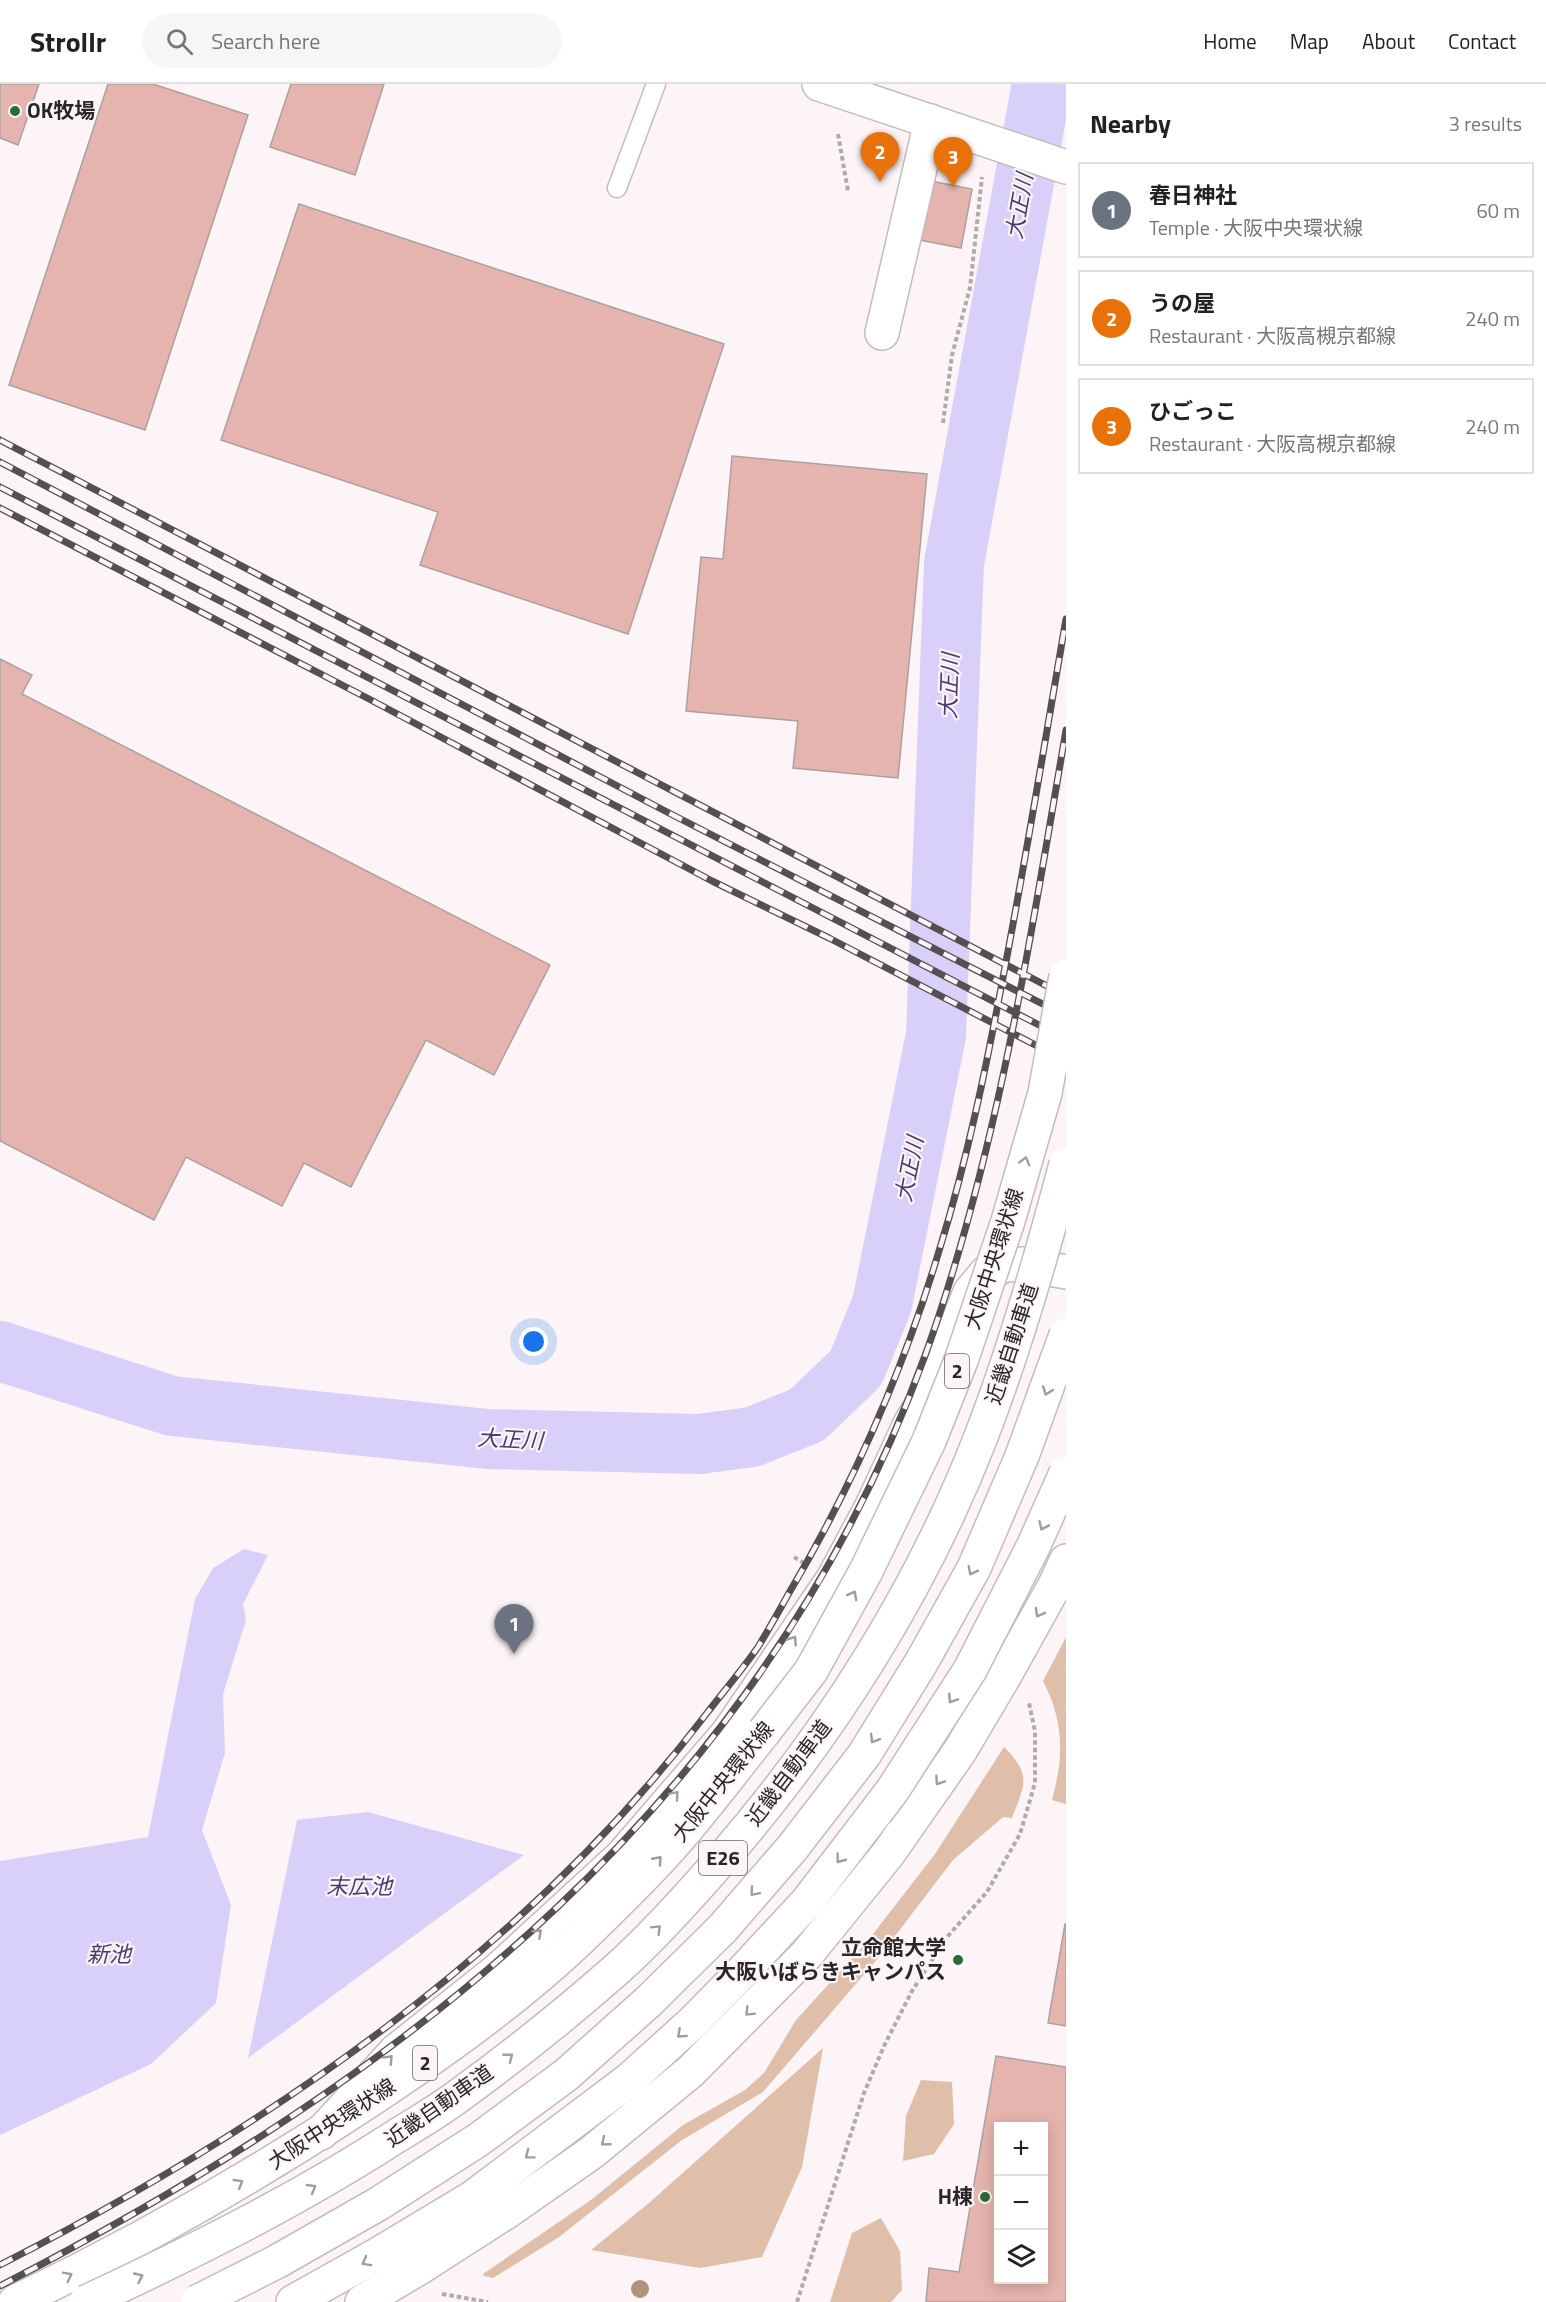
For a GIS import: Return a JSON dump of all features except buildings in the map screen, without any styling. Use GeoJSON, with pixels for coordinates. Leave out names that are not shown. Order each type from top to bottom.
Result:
{"type":"FeatureCollection","features":[{"type":"Feature","properties":{"kind":"main road"},"geometry":{"type":"LineString","coordinates":[[819,84],[1066,167]]}},
{"type":"Feature","properties":{"kind":"main road"},"geometry":{"type":"LineString","coordinates":[[882,333],[931,121]]}},
{"type":"Feature","properties":{"kind":"main road","name":"大阪中央環状線"},"geometry":{"type":"LineString","coordinates":[[15,2302],[228,2190],[321,2133],[414,2071],[497,2010],[576,1943],[659,1860],[764,1732],[811,1671],[866,1571],[929,1441],[962,1358],[1008,1221],[1045,1093],[1066,976]]}},
{"type":"Feature","properties":{"kind":"main road","name":"近畿自動車道"},"geometry":{"type":"LineString","coordinates":[[86,2302],[256,2220],[357,2162],[456,2098],[618,1968],[687,1899],[759,1816],[846,1694],[883,1635],[933,1543],[988,1415],[1024,1310],[1066,1164]]}},
{"type":"Feature","properties":{"kind":"main road"},"geometry":{"type":"LineString","coordinates":[[321,2133],[396,2051],[499,1969],[622,1856],[729,1733],[833,1579],[872,1506],[911,1422],[933,1387],[970,1292],[986,1273],[1006,1265],[1023,1264],[1066,1272]]}},
{"type":"Feature","properties":{"kind":"main road","name":"E26"},"geometry":{"type":"LineString","coordinates":[[197,2302],[278,2261],[378,2204],[478,2140],[566,2074],[650,2001],[723,1928],[793,1847],[864,1755],[921,1663],[974,1568],[1022,1456],[1066,1335]]}},
{"type":"Feature","properties":{"kind":"main road"},"geometry":{"type":"LineString","coordinates":[[293,2302],[472,2198],[629,2080],[693,2022],[750,1964],[807,1902],[892,1791],[970,1670],[1033,1547],[1066,1473]]}},
{"type":"Feature","properties":{"kind":"main road"},"geometry":{"type":"LineString","coordinates":[[362,2302],[508,2211],[591,2153],[690,2072],[807,1954],[888,1854],[960,1751],[1038,1615],[1066,1561]]}},
{"type":"Feature","properties":{"kind":"lane"},"geometry":{"type":"LineString","coordinates":[[617,188],[656,84]]}},
{"type":"Feature","properties":{"kind":"path"},"geometry":{"type":"LineString","coordinates":[[838,134],[848,191]]}},
{"type":"Feature","properties":{"kind":"path"},"geometry":{"type":"LineString","coordinates":[[944,423],[952,355],[970,288],[982,177]]}},
{"type":"Feature","properties":{"kind":"path"},"geometry":{"type":"LineString","coordinates":[[797,2302],[864,2093],[884,2046],[912,1991],[947,1937],[987,1892],[1020,1834],[1035,1783],[1035,1731],[1028,1698]]}},
{"type":"Feature","properties":{"kind":"path"},"geometry":{"type":"LineString","coordinates":[[436,2293],[488,2302]]}},
{"type":"Feature","properties":{"kind":"shaded area"},"geometry":{"type":"Polygon","coordinates":[[[1066,1637],[1066,1804],[1052,1800],[1059,1769],[1060,1739],[1055,1710],[1043,1681],[1066,1637]]]}},
{"type":"Feature","properties":{"kind":"shaded area"},"geometry":{"type":"Polygon","coordinates":[[[1004,1747],[1019,1765],[1023,1780],[1023,1788],[1012,1818],[1003,1817],[953,1860],[879,1957],[763,2092],[682,2140],[559,2237],[493,2278],[484,2276],[483,2274],[591,2200],[683,2125],[745,2090],[764,2073],[796,2020],[866,1943],[935,1854],[1004,1747]]]}},
{"type":"Feature","properties":{"kind":"shaded area"},"geometry":{"type":"Polygon","coordinates":[[[823,2048],[802,2167],[762,2257],[700,2268],[591,2250],[649,2203],[823,2048]]]}},
{"type":"Feature","properties":{"kind":"shaded area"},"geometry":{"type":"Polygon","coordinates":[[[921,2080],[952,2082],[954,2124],[934,2154],[903,2161],[906,2116],[921,2080]]]}},
{"type":"Feature","properties":{"kind":"shaded area"},"geometry":{"type":"Polygon","coordinates":[[[881,2218],[900,2251],[902,2290],[891,2302],[830,2302],[852,2233],[881,2218]]]}},
{"type":"Feature","properties":{"kind":"water","name":"新池"},"geometry":{"type":"Polygon","coordinates":[[[244,1549],[268,1555],[243,1604],[246,1620],[223,1694],[225,1753],[202,1830],[231,1905],[216,2003],[151,2064],[0,2135],[0,1861],[148,1837],[195,1599],[213,1568],[244,1549]]]}},
{"type":"Feature","properties":{"kind":"water","name":"末広池"},"geometry":{"type":"Polygon","coordinates":[[[368,1812],[524,1855],[248,2058],[297,1820],[368,1812]]]}},
{"type":"Feature","properties":{"kind":"waterway","name":"大正川"},"geometry":{"type":"LineString","coordinates":[[0,1351],[172,1406],[488,1439],[699,1444],[752,1437],[807,1415],[856,1368],[882,1304],[936,1035],[954,563],[1042,84]]}},
{"type":"Feature","properties":{"kind":"railway"},"geometry":{"type":"LineString","coordinates":[[0,440],[1066,996]]}},
{"type":"Feature","properties":{"kind":"railway"},"geometry":{"type":"LineString","coordinates":[[0,462],[667,812],[1066,1016]]}},
{"type":"Feature","properties":{"kind":"railway"},"geometry":{"type":"LineString","coordinates":[[0,487],[1066,1039]]}},
{"type":"Feature","properties":{"kind":"railway"},"geometry":{"type":"LineString","coordinates":[[0,508],[371,700],[712,881],[829,938],[1066,1061]]}},
{"type":"Feature","properties":{"kind":"railway"},"geometry":{"type":"LineString","coordinates":[[0,2265],[100,2212],[198,2155],[293,2094],[385,2028],[473,1957],[557,1882],[635,1800],[758,1647],[812,1552],[855,1469],[893,1383],[939,1251],[968,1146],[991,1039],[1066,619]]}},
{"type":"Feature","properties":{"kind":"railway"},"geometry":{"type":"LineString","coordinates":[[0,2286],[151,2203],[295,2114],[431,2016],[556,1908],[670,1790],[770,1658],[856,1513],[926,1353],[951,1277],[973,1200],[1010,1045],[1066,730]]}},
{"type":"Feature","properties":{"kind":"place","name":"OK牧場"},"geometry":{"type":"Point","coordinates":[15,111]}},
{"type":"Feature","properties":{"kind":"place","name":"うの屋"},"geometry":{"type":"Point","coordinates":[880,182]}},
{"type":"Feature","properties":{"kind":"place","name":"ひごっこ"},"geometry":{"type":"Point","coordinates":[953,187]}},
{"type":"Feature","properties":{"kind":"place","name":"春日神社"},"geometry":{"type":"Point","coordinates":[514,1654]}},
{"type":"Feature","properties":{"kind":"place","name":"立命館大学 大阪いばらきキャンパス"},"geometry":{"type":"Point","coordinates":[958,1960]}},
{"type":"Feature","properties":{"kind":"place","name":"H棟"},"geometry":{"type":"Point","coordinates":[985,2197]}}]}
